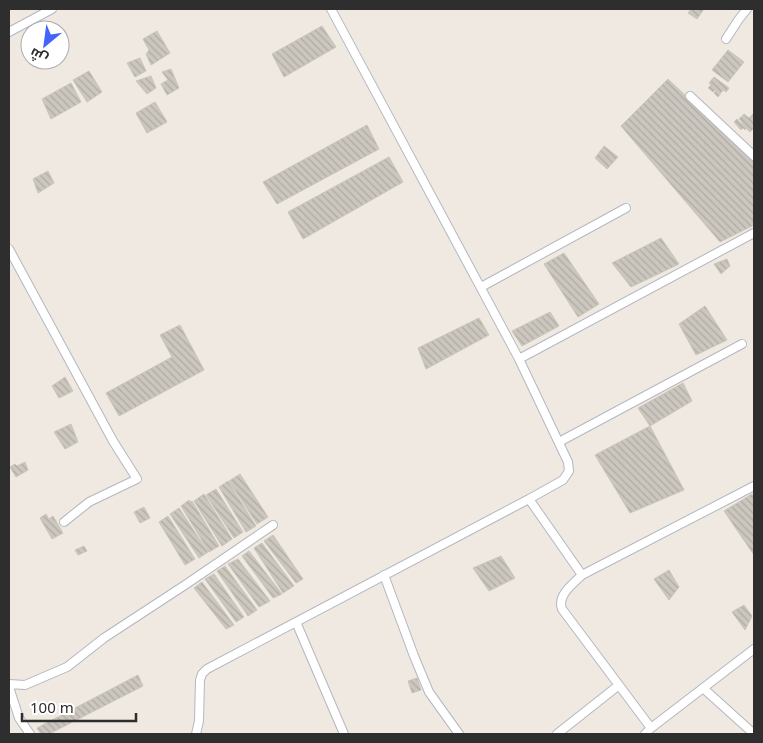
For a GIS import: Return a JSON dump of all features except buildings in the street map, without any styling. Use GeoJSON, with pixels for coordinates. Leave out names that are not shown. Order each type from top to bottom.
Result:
{"type":"FeatureCollection","features":[{"type":"Feature","properties":{"kind":"street"},"geometry":{"type":"LineString","coordinates":[[9,32],[52,9]]}},
{"type":"Feature","properties":{"kind":"street"},"geometry":{"type":"LineString","coordinates":[[196,734],[200,680],[208,668],[530,499],[563,480],[569,468],[559,442],[519,360],[331,9]]}},
{"type":"Feature","properties":{"kind":"street"},"geometry":{"type":"LineString","coordinates":[[726,39],[747,9]]}},
{"type":"Feature","properties":{"kind":"street"},"geometry":{"type":"LineString","coordinates":[[690,96],[754,156]]}},
{"type":"Feature","properties":{"kind":"street"},"geometry":{"type":"LineString","coordinates":[[481,287],[626,208]]}},
{"type":"Feature","properties":{"kind":"street"},"geometry":{"type":"LineString","coordinates":[[519,360],[754,233]]}},
{"type":"Feature","properties":{"kind":"street"},"geometry":{"type":"LineString","coordinates":[[9,249],[113,441],[137,479],[89,502],[64,522]]}},
{"type":"Feature","properties":{"kind":"street"},"geometry":{"type":"LineString","coordinates":[[559,442],[742,344]]}},
{"type":"Feature","properties":{"kind":"street"},"geometry":{"type":"LineString","coordinates":[[651,728],[562,609],[561,599],[565,592],[582,575],[754,486]]}},
{"type":"Feature","properties":{"kind":"street"},"geometry":{"type":"LineString","coordinates":[[530,499],[582,575]]}},
{"type":"Feature","properties":{"kind":"street"},"geometry":{"type":"LineString","coordinates":[[30,734],[19,718],[9,685],[25,685],[67,667],[104,638],[273,525]]}},
{"type":"Feature","properties":{"kind":"street"},"geometry":{"type":"LineString","coordinates":[[384,575],[414,656],[430,692],[459,734]]}},
{"type":"Feature","properties":{"kind":"street"},"geometry":{"type":"LineString","coordinates":[[296,622],[344,734]]}},
{"type":"Feature","properties":{"kind":"street"},"geometry":{"type":"LineString","coordinates":[[645,734],[754,649]]}},
{"type":"Feature","properties":{"kind":"street"},"geometry":{"type":"LineString","coordinates":[[557,734],[619,685]]}},
{"type":"Feature","properties":{"kind":"street"},"geometry":{"type":"LineString","coordinates":[[703,688],[754,734]]}}]}
